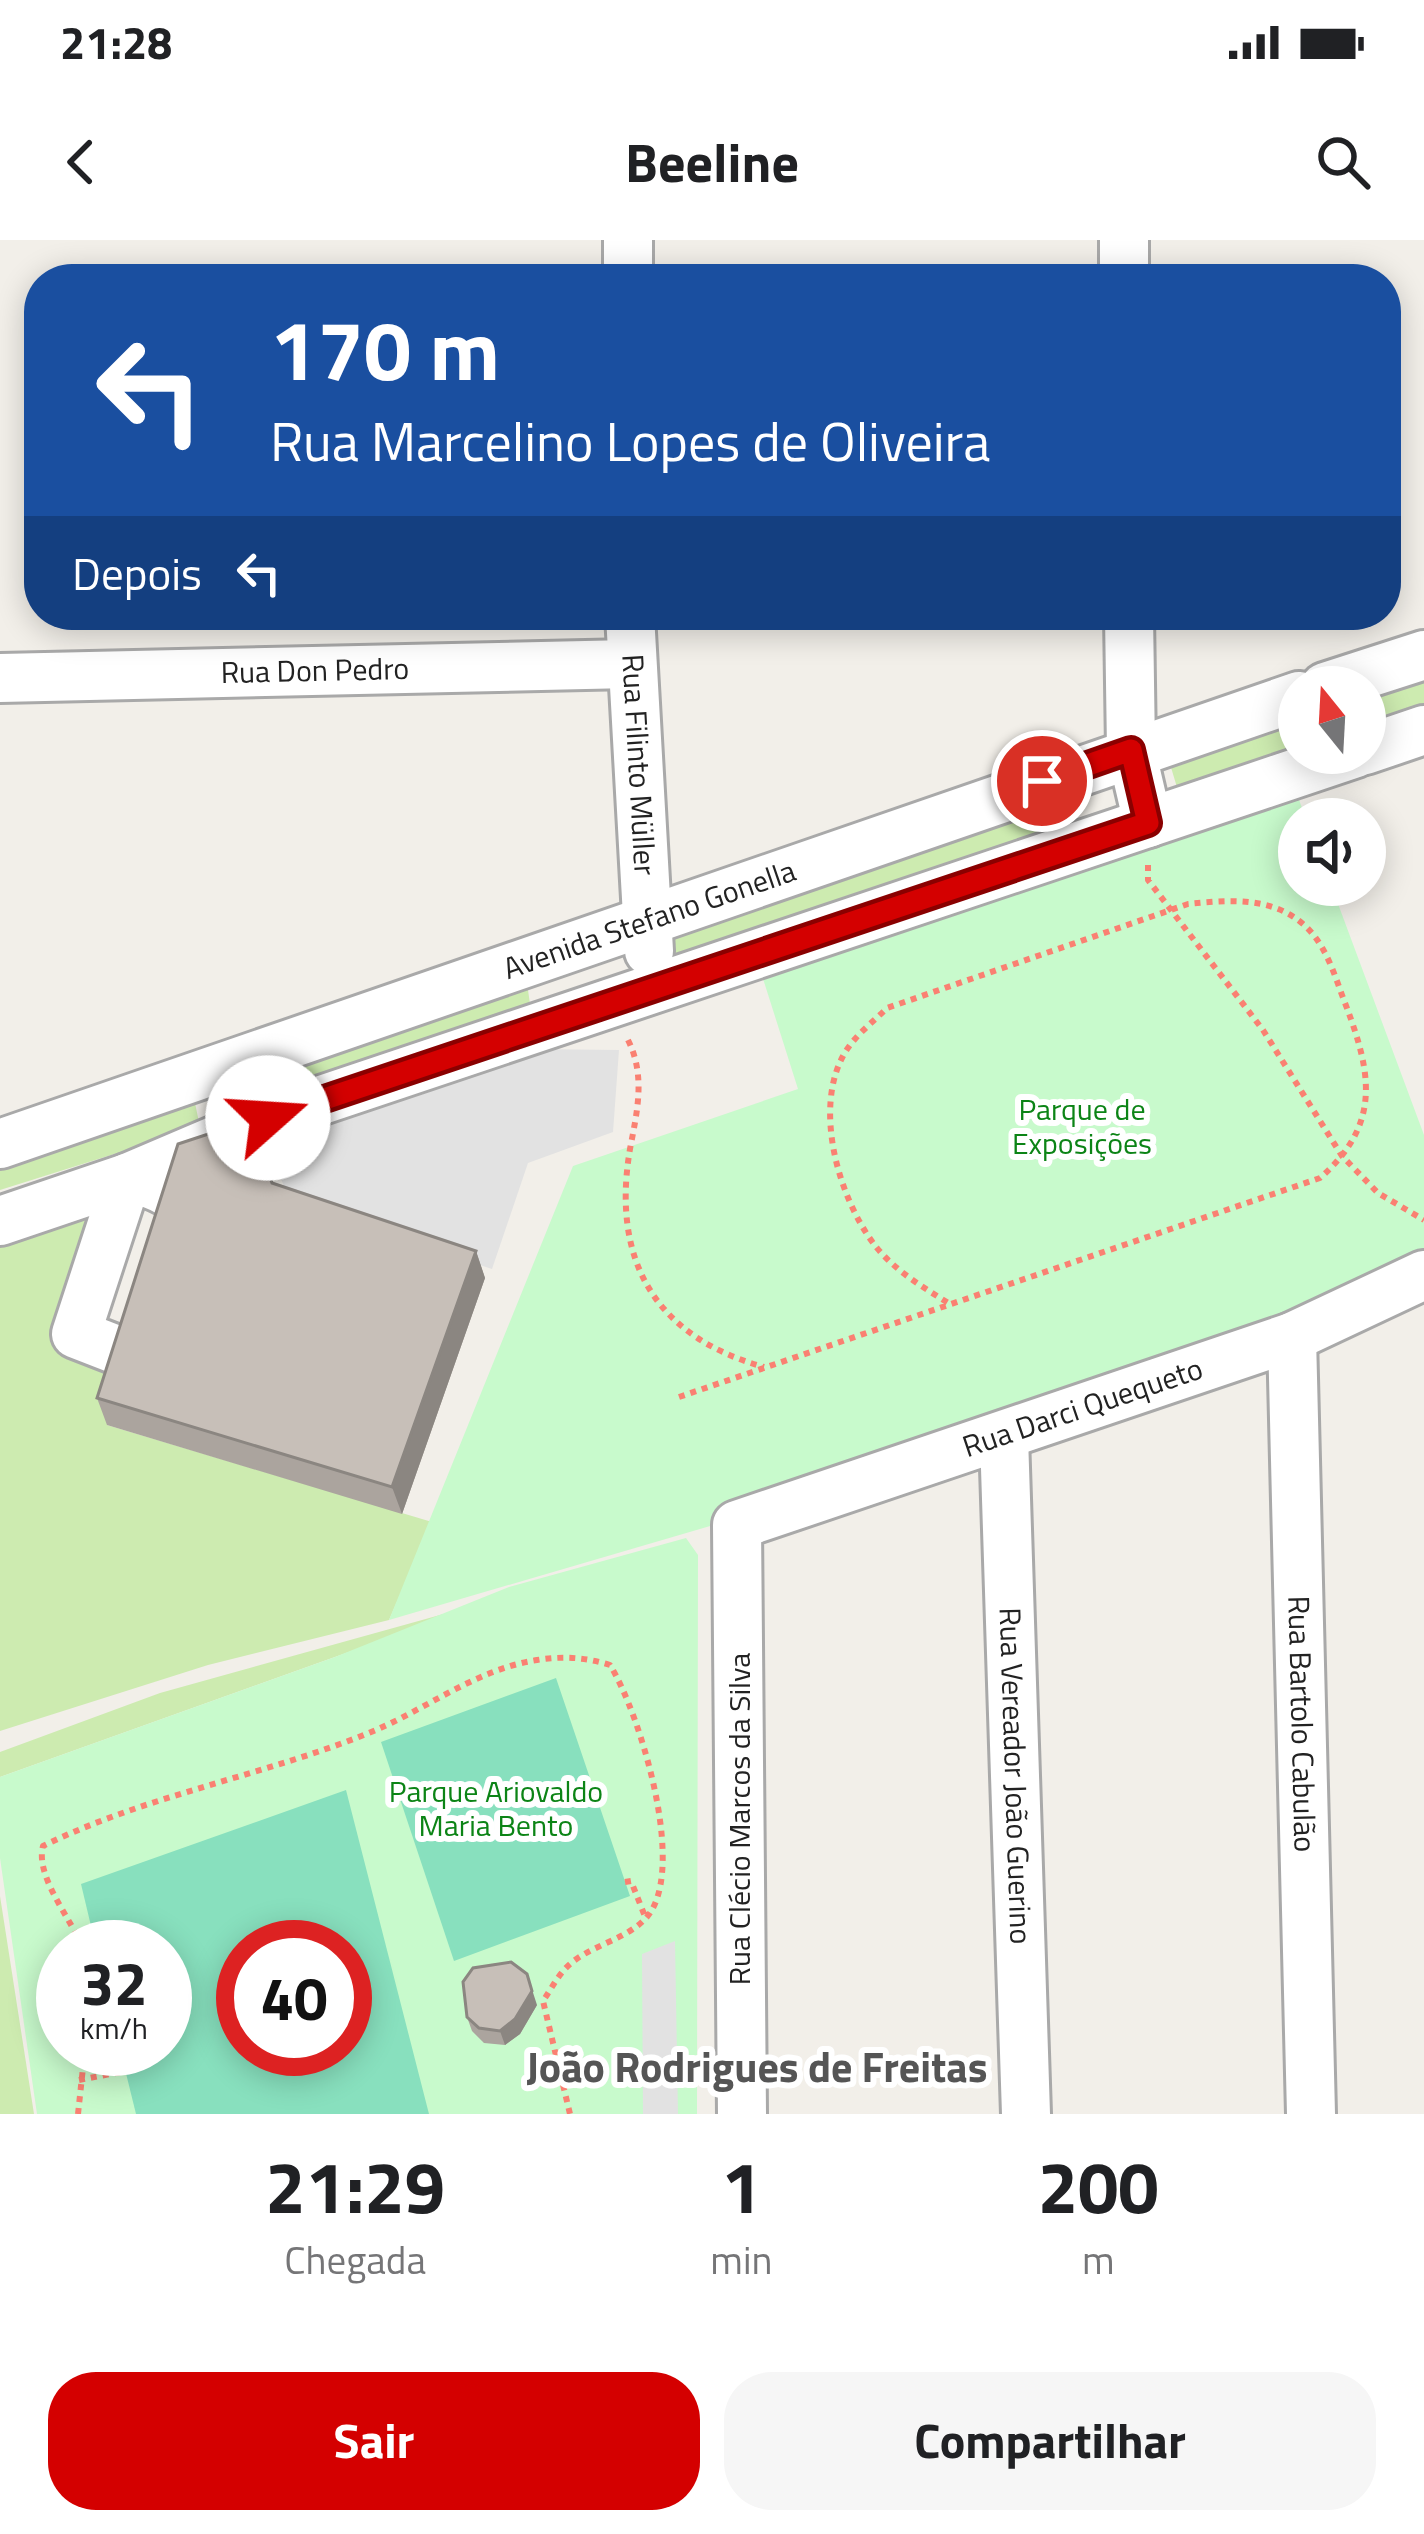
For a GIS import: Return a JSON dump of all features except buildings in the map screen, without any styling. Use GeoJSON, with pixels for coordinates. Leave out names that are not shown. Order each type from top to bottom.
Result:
{"type":"FeatureCollection","features":[{"type":"Feature","properties":{"kind":"street","name":"Rua Filinto Müller"},"geometry":{"type":"LineString","coordinates":[[630,630],[644,920],[654,985]]}},
{"type":"Feature","properties":{"kind":"street"},"geometry":{"type":"LineString","coordinates":[[1129,630],[1131,750],[1148,823]]}},
{"type":"Feature","properties":{"kind":"street"},"geometry":{"type":"LineString","coordinates":[[1386,667],[1424,655]]}},
{"type":"Feature","properties":{"kind":"street","name":"Rua Don Pedro"},"geometry":{"type":"LineString","coordinates":[[0,678],[630,664]]}},
{"type":"Feature","properties":{"kind":"street","name":"Avenida Stefano Gonella"},"geometry":{"type":"LineString","coordinates":[[0,1144],[1278,702]]}},
{"type":"Feature","properties":{"kind":"street"},"geometry":{"type":"LineString","coordinates":[[1386,743],[1424,730]]}},
{"type":"Feature","properties":{"kind":"street"},"geometry":{"type":"LineString","coordinates":[[0,1221],[127,1178],[268,1118],[1294,774]]}},
{"type":"Feature","properties":{"kind":"street","name":"Rua Darci Quequeto"},"geometry":{"type":"LineString","coordinates":[[736,1525],[1292,1337],[1424,1275]]}},
{"type":"Feature","properties":{"kind":"street","name":"Rua Bartolo Cabulão"},"geometry":{"type":"LineString","coordinates":[[1292,1337],[1310,2114]]}},
{"type":"Feature","properties":{"kind":"street","name":"Rua Vereador João Guerino"},"geometry":{"type":"LineString","coordinates":[[1004,1437],[1026,2114]]}},
{"type":"Feature","properties":{"kind":"street","name":"Rua Clécio Marcos da Silva"},"geometry":{"type":"LineString","coordinates":[[736,1525],[742,2114]]}},
{"type":"Feature","properties":{"kind":"path"},"geometry":{"type":"LineString","coordinates":[[1148,823],[1148,880],[1263,1030],[1342,1156],[1378,1193],[1424,1220]]}},
{"type":"Feature","properties":{"kind":"path"},"geometry":{"type":"LineString","coordinates":[[679,1397],[1320,1178],[1357,1135],[1366,1099],[1367,1061],[1326,953],[1303,923],[1273,906],[1230,900],[1174,908],[887,1008],[842,1058],[831,1111],[850,1207],[878,1249],[913,1281],[950,1304]]}},
{"type":"Feature","properties":{"kind":"path"},"geometry":{"type":"LineString","coordinates":[[654,985],[620,1028],[632,1046],[641,1100],[624,1201],[626,1234],[643,1281],[676,1324],[718,1354],[766,1367]]}},
{"type":"Feature","properties":{"kind":"path"},"geometry":{"type":"LineString","coordinates":[[68,1920],[40,1858],[44,1846],[198,1787],[376,1730],[483,1678],[534,1660],[584,1657],[610,1665],[627,1692],[653,1790],[662,1845],[662,1898],[646,1918],[566,1967],[543,2001],[554,2064],[570,2114]]}},
{"type":"Feature","properties":{"kind":"path"},"geometry":{"type":"LineString","coordinates":[[625,1882],[631,1881],[646,1918]]}},
{"type":"Feature","properties":{"kind":"path"},"geometry":{"type":"LineString","coordinates":[[534,1996],[547,1995]]}},
{"type":"Feature","properties":{"kind":"path"},"geometry":{"type":"LineString","coordinates":[[78,2114],[81,2076]]}},
{"type":"Feature","properties":{"kind":"path"},"geometry":{"type":"LineString","coordinates":[[80,2080],[100,2076]]}},
{"type":"Feature","properties":{"kind":"green space"},"geometry":{"type":"Polygon","coordinates":[[[1424,677],[1424,713],[1386,725],[1386,691],[1424,677]]]}},
{"type":"Feature","properties":{"kind":"green space"},"geometry":{"type":"Polygon","coordinates":[[[1278,727],[1278,760],[1179,794],[1170,764],[1278,727]]]}},
{"type":"Feature","properties":{"kind":"green space","name":"Parque de Exposições"},"geometry":{"type":"Polygon","coordinates":[[[1293,783],[1298,798],[1278,798],[1278,906],[1339,906],[1424,1135],[1424,1271],[922,1464],[389,1620],[573,1166],[798,1089],[759,966],[1293,783]]]}},
{"type":"Feature","properties":{"kind":"green space"},"geometry":{"type":"Polygon","coordinates":[[[1067,796],[1075,825],[676,963],[667,935],[1067,796]]]}},
{"type":"Feature","properties":{"kind":"green space"},"geometry":{"type":"Polygon","coordinates":[[[527,983],[530,1004],[246,1102],[237,1080],[527,983]]]}},
{"type":"Feature","properties":{"kind":"green space"},"geometry":{"type":"Polygon","coordinates":[[[195,1103],[200,1127],[0,1190],[0,1165],[195,1103]]]}},
{"type":"Feature","properties":{"kind":"green space"},"geometry":{"type":"Polygon","coordinates":[[[124,1187],[76,1333],[130,1355],[107,1425],[432,1522],[389,1620],[208,1665],[0,1731],[0,1234],[124,1187]]]}},
{"type":"Feature","properties":{"kind":"green space","name":"Parque Ariovaldo Maria Bento"},"geometry":{"type":"Polygon","coordinates":[[[686,1538],[698,1555],[697,2114],[37,2114],[0,1858],[0,1777],[335,1657],[509,1587],[686,1538]]]}},
{"type":"Feature","properties":{"kind":"green space"},"geometry":{"type":"Polygon","coordinates":[[[494,1600],[0,1777],[0,1752],[160,1693],[494,1600]]]}},
{"type":"Feature","properties":{"kind":"green space"},"geometry":{"type":"Polygon","coordinates":[[[556,1678],[630,1896],[454,1961],[381,1742],[556,1678]]]}},
{"type":"Feature","properties":{"kind":"green space"},"geometry":{"type":"Polygon","coordinates":[[[346,1790],[429,2114],[136,2114],[127,2076],[192,2076],[192,1920],[90,1920],[81,1884],[346,1790]]]}},
{"type":"Feature","properties":{"kind":"green space"},"geometry":{"type":"Polygon","coordinates":[[[0,1896],[34,2114],[0,2114],[0,1896]]]}},
{"type":"Feature","properties":{"kind":"shaded area"},"geometry":{"type":"Polygon","coordinates":[[[530,1049],[619,1050],[613,1132],[528,1163],[492,1269],[290,1202],[266,1140],[530,1049]]]}},
{"type":"Feature","properties":{"kind":"shaded area"},"geometry":{"type":"Polygon","coordinates":[[[675,1941],[678,2114],[643,2114],[642,1954],[675,1941]]]}},
{"type":"Feature","properties":{"kind":"district","name":"João Rodrigues de Freitas"},"geometry":{"type":"Point","coordinates":[757,2067]}},
{"type":"Feature","properties":{"kind":"route"},"geometry":{"type":"LineString","coordinates":[[268,1118],[1148,823],[1131,750],[1042,781]]}}]}
